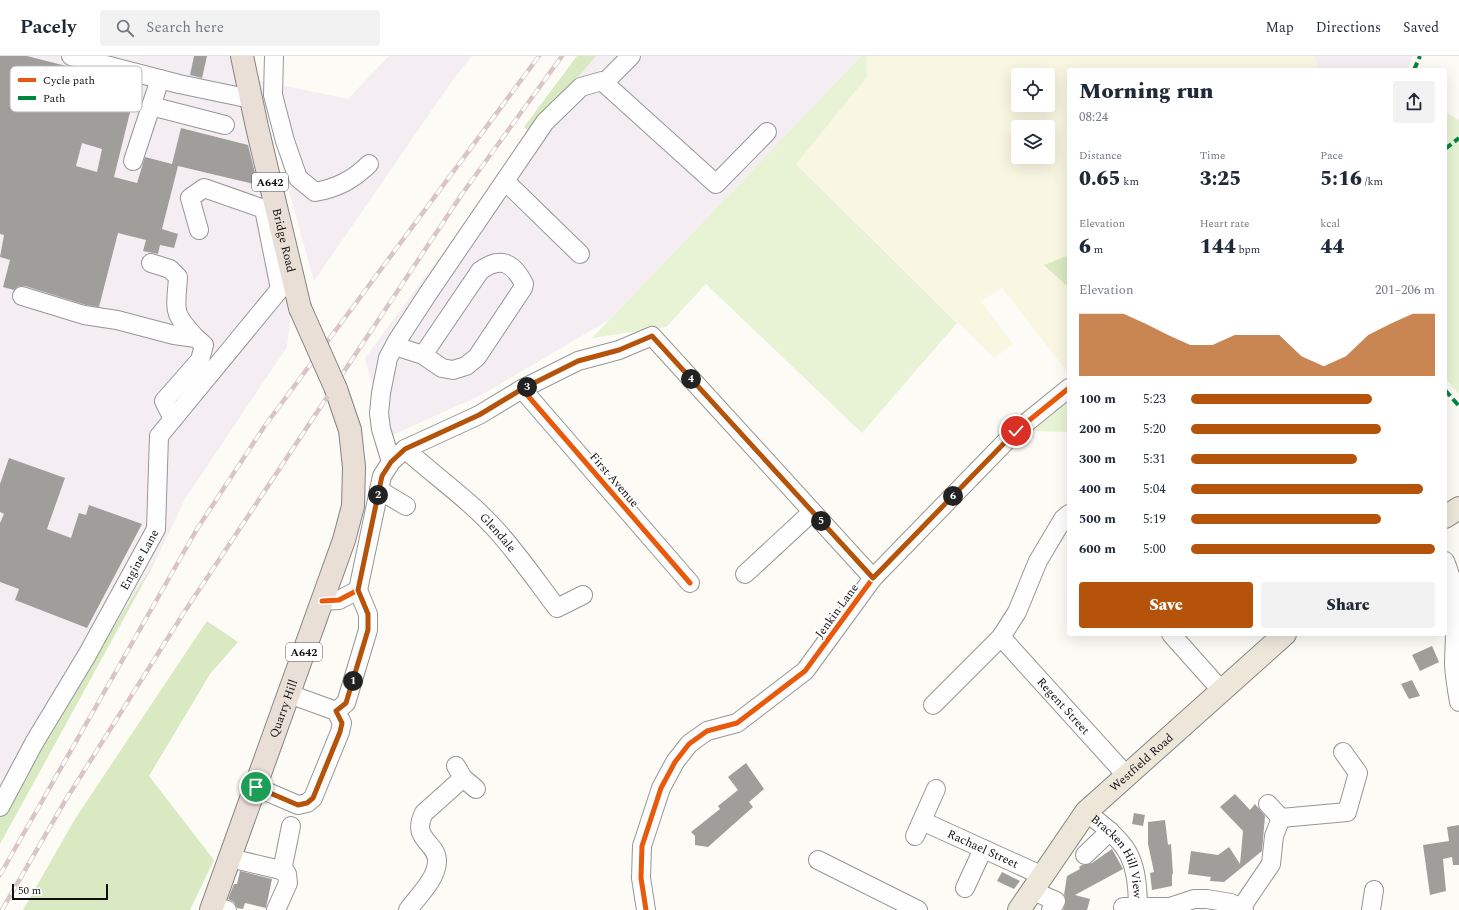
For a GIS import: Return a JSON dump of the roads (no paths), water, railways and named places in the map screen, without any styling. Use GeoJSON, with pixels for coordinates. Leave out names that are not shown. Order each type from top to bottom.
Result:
{"type":"FeatureCollection","features":[{"type":"Feature","properties":{"kind":"highway","name":"Bridge Road"},"geometry":{"type":"LineString","coordinates":[[242,56],[287,287],[300,308],[336,389]]}},
{"type":"Feature","properties":{"kind":"highway","name":"Quarry Hill"},"geometry":{"type":"LineString","coordinates":[[217,909],[230,858],[344,540],[353,506],[354,467],[350,430],[336,389]]}},
{"type":"Feature","properties":{"kind":"main road"},"geometry":{"type":"LineString","coordinates":[[1447,516],[1459,508]]}},
{"type":"Feature","properties":{"kind":"main road","name":"Westfield Road"},"geometry":{"type":"LineString","coordinates":[[1019,910],[1086,812],[1283,636]]}},
{"type":"Feature","properties":{"kind":"street"},"geometry":{"type":"LineString","coordinates":[[71,56],[110,66]]}},
{"type":"Feature","properties":{"kind":"street"},"geometry":{"type":"LineString","coordinates":[[274,56],[273,95],[298,178],[305,186],[315,192],[342,185],[352,180],[369,164]]}},
{"type":"Feature","properties":{"kind":"street"},"geometry":{"type":"LineString","coordinates":[[604,83],[631,56]]}},
{"type":"Feature","properties":{"kind":"street"},"geometry":{"type":"LineString","coordinates":[[142,74],[251,99]]}},
{"type":"Feature","properties":{"kind":"street"},"geometry":{"type":"LineString","coordinates":[[133,161],[160,79]]}},
{"type":"Feature","properties":{"kind":"street"},"geometry":{"type":"LineString","coordinates":[[391,462],[381,429],[379,413],[381,393],[388,358],[429,292],[545,122],[566,100],[582,87],[602,81],[716,184],[767,132]]}},
{"type":"Feature","properties":{"kind":"street"},"geometry":{"type":"LineString","coordinates":[[151,106],[225,125]]}},
{"type":"Feature","properties":{"kind":"street"},"geometry":{"type":"LineString","coordinates":[[505,181],[580,254]]}},
{"type":"Feature","properties":{"kind":"street"},"geometry":{"type":"LineString","coordinates":[[199,230],[190,198],[204,188],[264,209],[287,287]]}},
{"type":"Feature","properties":{"kind":"street"},"geometry":{"type":"LineString","coordinates":[[395,346],[422,355],[442,368],[453,370],[466,366],[477,357],[523,288],[524,284],[514,269],[500,262],[490,264],[480,271],[422,355]]}},
{"type":"Feature","properties":{"kind":"street"},"geometry":{"type":"LineString","coordinates":[[150,263],[170,269],[178,277],[175,307],[180,321],[204,345],[200,360],[164,400],[173,419]]}},
{"type":"Feature","properties":{"kind":"street","name":"Engine Lane"},"geometry":{"type":"LineString","coordinates":[[0,807],[34,743],[87,655],[156,529],[159,436],[287,287]]}},
{"type":"Feature","properties":{"kind":"street"},"geometry":{"type":"LineString","coordinates":[[22,296],[84,315],[118,320],[174,335],[196,338]]}},
{"type":"Feature","properties":{"kind":"street"},"geometry":{"type":"LineString","coordinates":[[336,711],[346,703],[368,630],[368,614],[358,590],[382,476],[391,462],[405,449],[479,415],[522,389],[578,361],[619,350],[652,336],[873,578]]}},
{"type":"Feature","properties":{"kind":"street","name":"First Avenue"},"geometry":{"type":"LineString","coordinates":[[522,389],[690,584]]}},
{"type":"Feature","properties":{"kind":"street","name":"Jenkin Lane"},"geometry":{"type":"LineString","coordinates":[[646,910],[641,878],[642,846],[661,788],[675,762],[690,744],[707,731],[737,723],[805,671],[873,578],[1016,431],[1067,390]]}},
{"type":"Feature","properties":{"kind":"street","name":"Glendale"},"geometry":{"type":"LineString","coordinates":[[405,449],[435,476],[459,492],[499,532],[557,608],[583,595]]}},
{"type":"Feature","properties":{"kind":"street"},"geometry":{"type":"LineString","coordinates":[[379,490],[406,506]]}},
{"type":"Feature","properties":{"kind":"street"},"geometry":{"type":"LineString","coordinates":[[745,574],[812,512]]}},
{"type":"Feature","properties":{"kind":"street"},"geometry":{"type":"LineString","coordinates":[[933,705],[1001,637],[1017,612],[1038,561],[1067,516]]}},
{"type":"Feature","properties":{"kind":"street"},"geometry":{"type":"LineString","coordinates":[[1447,567],[1454,588],[1456,632],[1454,663],[1459,702]]}},
{"type":"Feature","properties":{"kind":"street"},"geometry":{"type":"LineString","coordinates":[[322,601],[339,600],[358,590]]}},
{"type":"Feature","properties":{"kind":"street"},"geometry":{"type":"LineString","coordinates":[[1173,636],[1221,690]]}},
{"type":"Feature","properties":{"kind":"street","name":"Regent Street"},"geometry":{"type":"LineString","coordinates":[[1001,637],[1126,775]]}},
{"type":"Feature","properties":{"kind":"street"},"geometry":{"type":"LineString","coordinates":[[256,787],[298,805],[307,803],[313,798],[340,732],[342,723],[336,711],[289,694]]}},
{"type":"Feature","properties":{"kind":"street"},"geometry":{"type":"LineString","coordinates":[[1281,818],[1347,812],[1365,774],[1343,752]]}},
{"type":"Feature","properties":{"kind":"street"},"geometry":{"type":"LineString","coordinates":[[408,910],[430,881],[437,864],[437,856],[420,834],[421,819],[424,813],[465,778]]}},
{"type":"Feature","properties":{"kind":"street","name":"Rachael Street"},"geometry":{"type":"LineString","coordinates":[[936,789],[919,829],[983,849],[1037,883],[1056,900],[1051,910]]}},
{"type":"Feature","properties":{"kind":"street"},"geometry":{"type":"LineString","coordinates":[[1268,804],[1281,818]]}},
{"type":"Feature","properties":{"kind":"street","name":"Bracken Hill View"},"geometry":{"type":"LineString","coordinates":[[1086,812],[1121,840],[1135,868],[1130,907],[1170,907],[1194,899],[1207,899],[1231,904],[1242,909]]}},
{"type":"Feature","properties":{"kind":"street"},"geometry":{"type":"LineString","coordinates":[[1242,909],[1270,864],[1274,836],[1281,818]]}},
{"type":"Feature","properties":{"kind":"street"},"geometry":{"type":"LineString","coordinates":[[282,871],[291,826]]}},
{"type":"Feature","properties":{"kind":"street"},"geometry":{"type":"LineString","coordinates":[[1084,855],[1110,831]]}},
{"type":"Feature","properties":{"kind":"street"},"geometry":{"type":"LineString","coordinates":[[965,888],[983,849]]}},
{"type":"Feature","properties":{"kind":"street"},"geometry":{"type":"LineString","coordinates":[[230,858],[282,871],[287,874],[288,883],[276,910]]}},
{"type":"Feature","properties":{"kind":"street"},"geometry":{"type":"LineString","coordinates":[[818,860],[918,910]]}},
{"type":"Feature","properties":{"kind":"street"},"geometry":{"type":"LineString","coordinates":[[1371,910],[1374,890]]}},
{"type":"Feature","properties":{"kind":"railway"},"geometry":{"type":"LineString","coordinates":[[0,875],[197,529],[264,427],[539,56]]}},
{"type":"Feature","properties":{"kind":"railway"},"geometry":{"type":"LineString","coordinates":[[2,910],[65,801],[183,614],[462,194],[562,56]]}}]}
